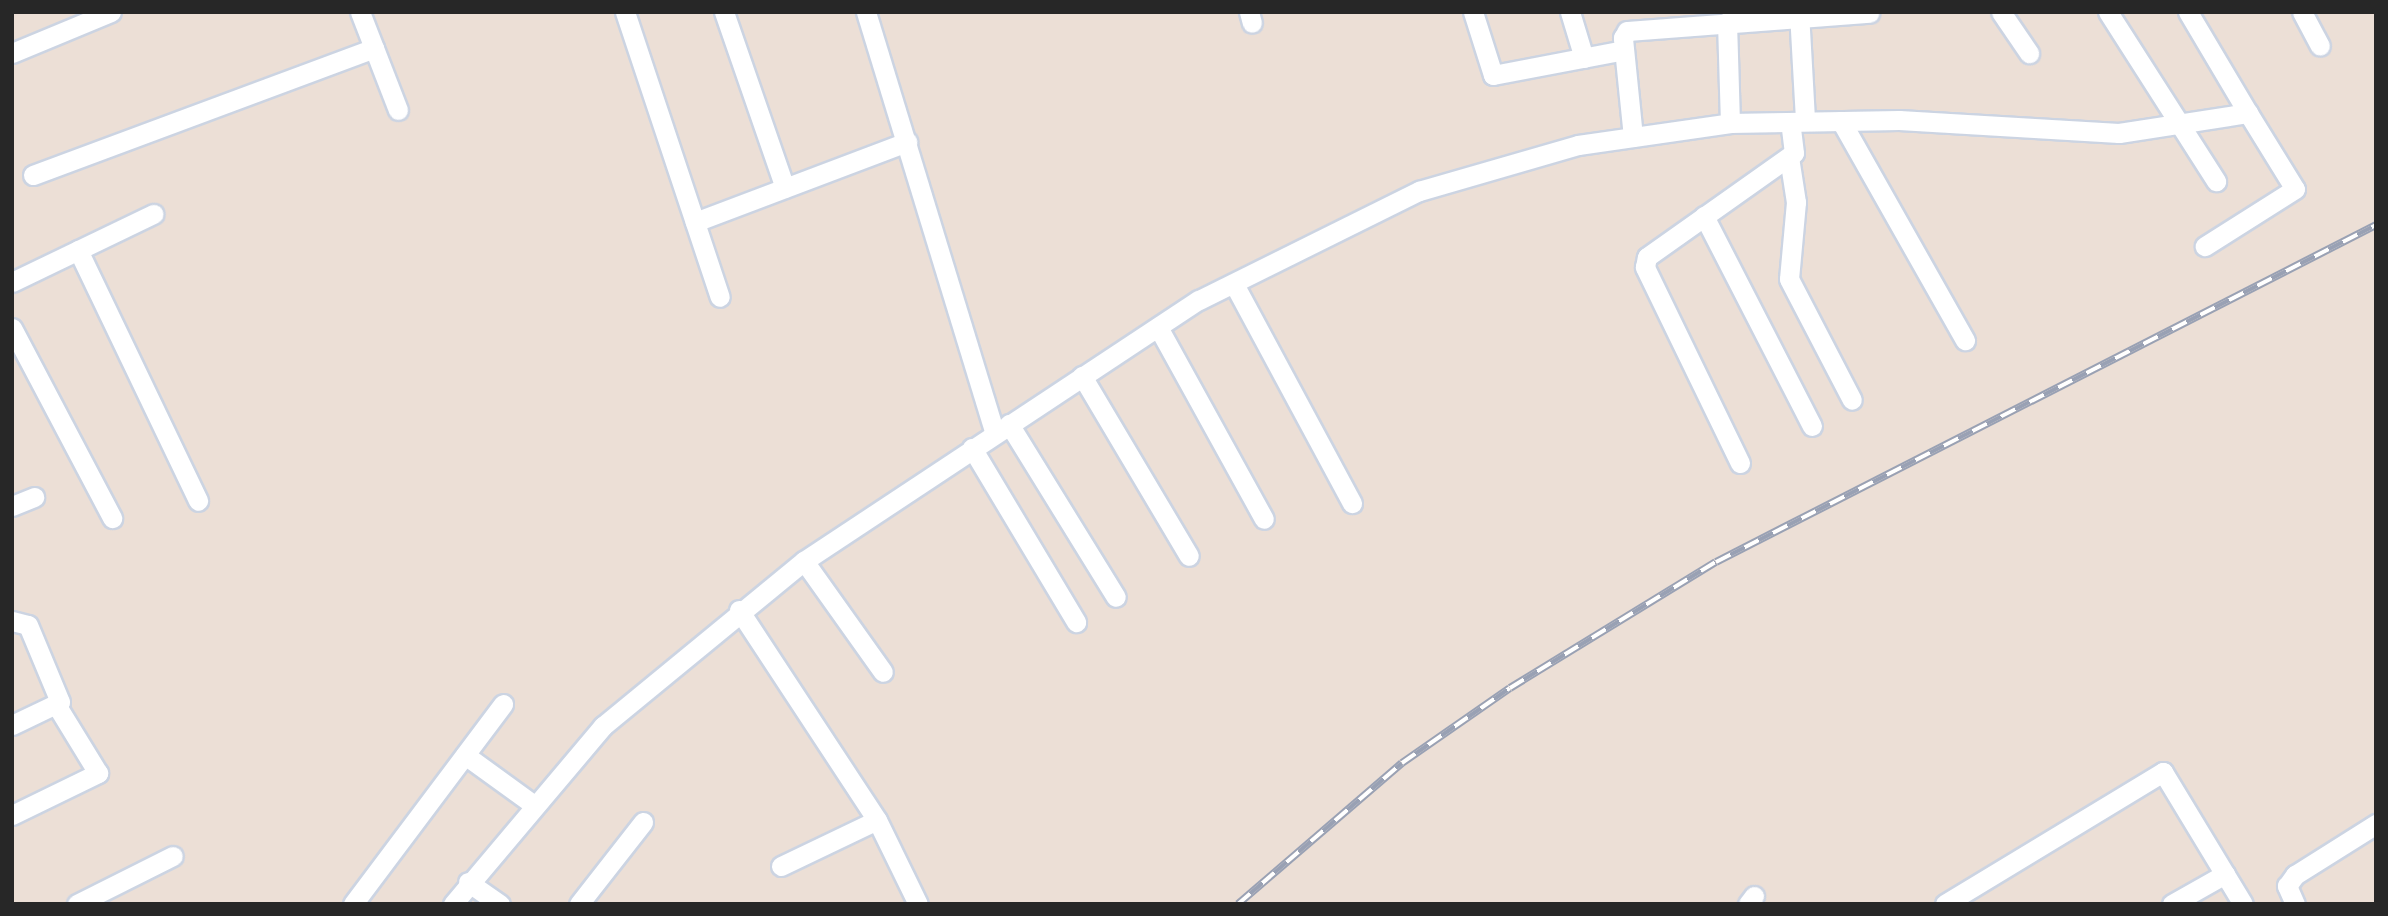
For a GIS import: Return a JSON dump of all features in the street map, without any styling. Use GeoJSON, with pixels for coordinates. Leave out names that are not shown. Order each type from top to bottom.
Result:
{"type":"FeatureCollection","features":[{"type":"Feature","properties":{"kind":"street"},"geometry":{"type":"LineString","coordinates":[[12,53],[111,12]]}},
{"type":"Feature","properties":{"kind":"street"},"geometry":{"type":"LineString","coordinates":[[360,12],[398,110]]}},
{"type":"Feature","properties":{"kind":"street"},"geometry":{"type":"LineString","coordinates":[[625,12],[720,297]]}},
{"type":"Feature","properties":{"kind":"street"},"geometry":{"type":"LineString","coordinates":[[724,12],[785,188]]}},
{"type":"Feature","properties":{"kind":"street"},"geometry":{"type":"LineString","coordinates":[[866,12],[1002,428],[1116,597]]}},
{"type":"Feature","properties":{"kind":"street"},"geometry":{"type":"LineString","coordinates":[[1473,12],[1493,75],[1624,50]]}},
{"type":"Feature","properties":{"kind":"street"},"geometry":{"type":"LineString","coordinates":[[1570,12],[1584,58]]}},
{"type":"Feature","properties":{"kind":"street"},"geometry":{"type":"LineString","coordinates":[[2001,12],[2029,53]]}},
{"type":"Feature","properties":{"kind":"street"},"geometry":{"type":"LineString","coordinates":[[2108,12],[2216,181]]}},
{"type":"Feature","properties":{"kind":"street"},"geometry":{"type":"LineString","coordinates":[[2188,12],[2295,189],[2205,246]]}},
{"type":"Feature","properties":{"kind":"street"},"geometry":{"type":"LineString","coordinates":[[2302,12],[2320,46]]}},
{"type":"Feature","properties":{"kind":"street"},"geometry":{"type":"LineString","coordinates":[[1633,137],[1623,38],[1633,27],[1799,15],[1869,13]]}},
{"type":"Feature","properties":{"kind":"street"},"geometry":{"type":"LineString","coordinates":[[1740,463],[1645,267],[1654,249],[1789,158],[1795,147],[1798,122],[1799,15]]}},
{"type":"Feature","properties":{"kind":"street"},"geometry":{"type":"LineString","coordinates":[[1727,22],[1730,123]]}},
{"type":"Feature","properties":{"kind":"street"},"geometry":{"type":"LineString","coordinates":[[33,174],[374,48]]}},
{"type":"Feature","properties":{"kind":"street"},"geometry":{"type":"LineString","coordinates":[[453,904],[468,882],[603,726],[739,610],[804,561],[1158,327],[1234,284],[1419,191],[1578,145],[1730,123],[1841,121],[2119,133],[2176,122],[2248,113]]}},
{"type":"Feature","properties":{"kind":"street"},"geometry":{"type":"LineString","coordinates":[[1841,121],[1965,340]]}},
{"type":"Feature","properties":{"kind":"street"},"geometry":{"type":"LineString","coordinates":[[695,222],[907,142]]}},
{"type":"Feature","properties":{"kind":"street"},"geometry":{"type":"LineString","coordinates":[[1789,158],[1796,202],[1789,279],[1852,400]]}},
{"type":"Feature","properties":{"kind":"street"},"geometry":{"type":"LineString","coordinates":[[12,282],[153,214]]}},
{"type":"Feature","properties":{"kind":"street"},"geometry":{"type":"LineString","coordinates":[[1704,216],[1812,426]]}},
{"type":"Feature","properties":{"kind":"street"},"geometry":{"type":"LineString","coordinates":[[78,250],[198,501]]}},
{"type":"Feature","properties":{"kind":"street"},"geometry":{"type":"LineString","coordinates":[[1234,284],[1352,503]]}},
{"type":"Feature","properties":{"kind":"street"},"geometry":{"type":"LineString","coordinates":[[1158,327],[1264,519]]}},
{"type":"Feature","properties":{"kind":"street"},"geometry":{"type":"LineString","coordinates":[[12,328],[112,518]]}},
{"type":"Feature","properties":{"kind":"street"},"geometry":{"type":"LineString","coordinates":[[1082,376],[1189,556]]}},
{"type":"Feature","properties":{"kind":"street"},"geometry":{"type":"LineString","coordinates":[[972,448],[1076,622]]}},
{"type":"Feature","properties":{"kind":"street"},"geometry":{"type":"LineString","coordinates":[[12,506],[34,497]]}},
{"type":"Feature","properties":{"kind":"street"},"geometry":{"type":"LineString","coordinates":[[804,561],[883,672]]}},
{"type":"Feature","properties":{"kind":"street"},"geometry":{"type":"LineString","coordinates":[[739,610],[877,820],[918,904]]}},
{"type":"Feature","properties":{"kind":"street"},"geometry":{"type":"LineString","coordinates":[[12,621],[28,625],[59,698],[57,706],[98,772],[12,815]]}},
{"type":"Feature","properties":{"kind":"street"},"geometry":{"type":"LineString","coordinates":[[353,904],[503,704]]}},
{"type":"Feature","properties":{"kind":"street"},"geometry":{"type":"LineString","coordinates":[[12,725],[57,706]]}},
{"type":"Feature","properties":{"kind":"street"},"geometry":{"type":"LineString","coordinates":[[465,755],[534,805]]}},
{"type":"Feature","properties":{"kind":"street"},"geometry":{"type":"LineString","coordinates":[[1945,904],[2163,772],[2244,904]]}},
{"type":"Feature","properties":{"kind":"street"},"geometry":{"type":"LineString","coordinates":[[781,866],[877,820]]}},
{"type":"Feature","properties":{"kind":"street"},"geometry":{"type":"LineString","coordinates":[[579,904],[643,822]]}},
{"type":"Feature","properties":{"kind":"street"},"geometry":{"type":"LineString","coordinates":[[2295,904],[2287,886],[2295,875],[2373,832]]}},
{"type":"Feature","properties":{"kind":"street"},"geometry":{"type":"LineString","coordinates":[[77,904],[173,856]]}},
{"type":"Feature","properties":{"kind":"street"},"geometry":{"type":"LineString","coordinates":[[2172,904],[2225,874]]}},
{"type":"Feature","properties":{"kind":"street"},"geometry":{"type":"LineString","coordinates":[[468,882],[500,904]]}},
{"type":"Feature","properties":{"kind":"railway"},"geometry":{"type":"LineString","coordinates":[[1238,904],[1402,763],[1510,688],[1716,562],[2376,225]]}}]}
